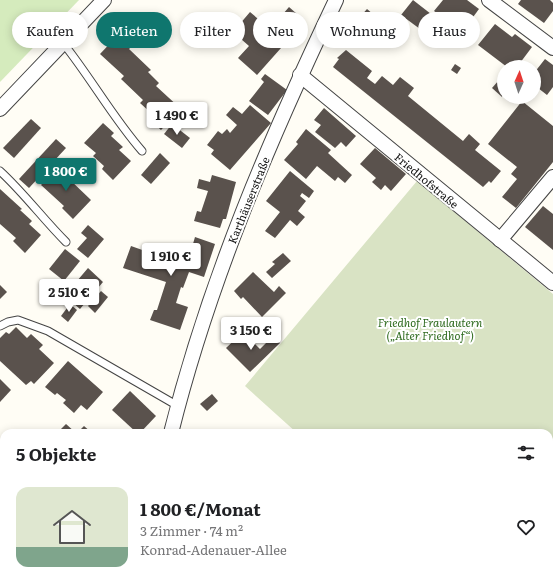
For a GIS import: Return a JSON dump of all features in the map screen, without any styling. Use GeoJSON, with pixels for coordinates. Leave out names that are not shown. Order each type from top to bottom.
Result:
{"type":"FeatureCollection","features":[{"type":"Feature","properties":{"kind":"street"},"geometry":{"type":"LineString","coordinates":[[88,17],[104,0]]}},
{"type":"Feature","properties":{"kind":"street","name":"Karthäuserstraße"},"geometry":{"type":"LineString","coordinates":[[172,429],[204,319],[241,212],[300,75],[336,0]]}},
{"type":"Feature","properties":{"kind":"street"},"geometry":{"type":"LineString","coordinates":[[494,1],[553,48]]}},
{"type":"Feature","properties":{"kind":"street"},"geometry":{"type":"LineString","coordinates":[[0,109],[58,48]]}},
{"type":"Feature","properties":{"kind":"street","name":"Friedhofstraße"},"geometry":{"type":"LineString","coordinates":[[300,75],[553,283]]}},
{"type":"Feature","properties":{"kind":"street"},"geometry":{"type":"LineString","coordinates":[[500,240],[553,177]]}},
{"type":"Feature","properties":{"kind":"lane"},"geometry":{"type":"LineString","coordinates":[[67,48],[128,136],[142,151]]}},
{"type":"Feature","properties":{"kind":"lane"},"geometry":{"type":"LineString","coordinates":[[0,171],[16,185],[43,220],[66,242]]}},
{"type":"Feature","properties":{"kind":"lane"},"geometry":{"type":"LineString","coordinates":[[0,326],[8,322],[18,320],[48,331],[178,406]]}},
{"type":"Feature","properties":{"kind":"green space"},"geometry":{"type":"Polygon","coordinates":[[[0,0],[79,0],[67,12],[12,12],[12,48],[33,48],[0,82],[0,0]]]}},
{"type":"Feature","properties":{"kind":"green space","name":"Friedhof Fraulautern („Alter Friedhof“)"},"geometry":{"type":"Polygon","coordinates":[[[417,181],[553,294],[553,429],[293,429],[245,386],[417,181]]]}},
{"type":"Feature","properties":{"kind":"building"},"geometry":{"type":"Polygon","coordinates":[[[413,0],[428,12],[418,12],[418,28],[410,22],[410,12],[403,12],[413,0]]]}},
{"type":"Feature","properties":{"kind":"building"},"geometry":{"type":"Polygon","coordinates":[[[443,0],[467,0],[479,9],[477,12],[434,11],[443,0]]]}},
{"type":"Feature","properties":{"kind":"building"},"geometry":{"type":"Polygon","coordinates":[[[521,0],[550,0],[553,3],[553,11],[544,23],[518,4],[521,0]]]}},
{"type":"Feature","properties":{"kind":"building"},"geometry":{"type":"Polygon","coordinates":[[[289,7],[295,12],[285,12],[289,7]]]}},
{"type":"Feature","properties":{"kind":"building"},"geometry":{"type":"Polygon","coordinates":[[[250,12],[253,15],[253,48],[281,48],[257,75],[238,58],[249,46],[245,42],[245,18],[250,12]]]}},
{"type":"Feature","properties":{"kind":"building"},"geometry":{"type":"Polygon","coordinates":[[[495,24],[512,37],[515,34],[532,47],[522,60],[498,60],[480,47],[480,43],[495,24]]]}},
{"type":"Feature","properties":{"kind":"building"},"geometry":{"type":"Polygon","coordinates":[[[106,48],[130,48],[129,49],[151,70],[148,72],[159,83],[156,86],[181,109],[161,130],[147,117],[151,113],[140,103],[143,100],[121,79],[124,76],[100,54],[106,48]]]}},
{"type":"Feature","properties":{"kind":"building"},"geometry":{"type":"Polygon","coordinates":[[[346,50],[372,71],[367,78],[375,84],[382,76],[393,85],[400,77],[414,88],[408,96],[463,141],[469,134],[480,144],[475,150],[501,171],[491,183],[489,181],[483,187],[333,67],[339,59],[337,58],[346,50]]]}},
{"type":"Feature","properties":{"kind":"building"},"geometry":{"type":"Polygon","coordinates":[[[545,59],[553,65],[553,87],[547,95],[541,90],[541,64],[545,59]]]}},
{"type":"Feature","properties":{"kind":"building"},"geometry":{"type":"Polygon","coordinates":[[[455,64],[461,68],[457,74],[451,70],[455,64]]]}},
{"type":"Feature","properties":{"kind":"building"},"geometry":{"type":"Polygon","coordinates":[[[265,74],[287,90],[268,115],[249,101],[264,82],[261,79],[265,74]]]}},
{"type":"Feature","properties":{"kind":"building"},"geometry":{"type":"Polygon","coordinates":[[[497,82],[497,92],[492,88],[497,82]]]}},
{"type":"Feature","properties":{"kind":"building"},"geometry":{"type":"Polygon","coordinates":[[[520,104],[526,104],[553,126],[553,162],[516,208],[502,197],[517,179],[511,174],[517,167],[488,144],[520,104]]]}},
{"type":"Feature","properties":{"kind":"building"},"geometry":{"type":"Polygon","coordinates":[[[250,105],[271,123],[230,170],[211,154],[214,150],[207,145],[218,131],[222,134],[227,129],[230,133],[237,125],[226,115],[233,107],[242,114],[250,105]]]}},
{"type":"Feature","properties":{"kind":"building"},"geometry":{"type":"Polygon","coordinates":[[[324,108],[356,136],[346,147],[341,142],[335,148],[315,132],[321,125],[314,120],[324,108]]]}},
{"type":"Feature","properties":{"kind":"building"},"geometry":{"type":"Polygon","coordinates":[[[31,119],[41,128],[14,158],[3,148],[31,119]]]}},
{"type":"Feature","properties":{"kind":"building"},"geometry":{"type":"Polygon","coordinates":[[[103,123],[114,133],[111,136],[123,147],[119,150],[131,161],[113,180],[102,169],[104,166],[93,156],[96,153],[84,143],[103,123]]]}},
{"type":"Feature","properties":{"kind":"building"},"geometry":{"type":"Polygon","coordinates":[[[172,124],[190,138],[182,148],[164,134],[172,124]]]}},
{"type":"Feature","properties":{"kind":"building"},"geometry":{"type":"Polygon","coordinates":[[[306,129],[331,150],[328,153],[352,175],[345,183],[338,177],[335,181],[317,166],[306,179],[284,160],[298,144],[296,142],[306,129]]]}},
{"type":"Feature","properties":{"kind":"building"},"geometry":{"type":"Polygon","coordinates":[[[56,139],[66,148],[29,188],[19,179],[56,139]]]}},
{"type":"Feature","properties":{"kind":"building"},"geometry":{"type":"Polygon","coordinates":[[[375,148],[406,174],[391,191],[385,185],[381,190],[372,182],[376,178],[360,164],[375,148]]]}},
{"type":"Feature","properties":{"kind":"building"},"geometry":{"type":"Polygon","coordinates":[[[160,153],[170,163],[151,184],[141,175],[160,153]]]}},
{"type":"Feature","properties":{"kind":"building"},"geometry":{"type":"Polygon","coordinates":[[[60,165],[71,176],[68,178],[91,200],[73,219],[62,208],[64,206],[41,185],[60,165]]]}},
{"type":"Feature","properties":{"kind":"building"},"geometry":{"type":"Polygon","coordinates":[[[290,171],[314,191],[309,198],[302,193],[300,196],[306,201],[298,211],[305,217],[297,226],[290,220],[275,238],[265,231],[280,212],[266,201],[290,171]]]}},
{"type":"Feature","properties":{"kind":"building"},"geometry":{"type":"Polygon","coordinates":[[[212,175],[236,182],[226,219],[223,219],[220,228],[194,221],[197,211],[201,212],[208,191],[197,188],[199,179],[210,182],[212,175]]]}},
{"type":"Feature","properties":{"kind":"building"},"geometry":{"type":"Polygon","coordinates":[[[0,189],[22,209],[20,210],[32,221],[29,224],[41,235],[25,253],[13,241],[16,238],[0,224],[0,189]]]}},
{"type":"Feature","properties":{"kind":"building"},"geometry":{"type":"Polygon","coordinates":[[[543,206],[553,214],[553,250],[525,227],[543,206]]]}},
{"type":"Feature","properties":{"kind":"building"},"geometry":{"type":"Polygon","coordinates":[[[88,225],[104,239],[88,258],[77,249],[87,238],[81,233],[88,225]]]}},
{"type":"Feature","properties":{"kind":"building"},"geometry":{"type":"Polygon","coordinates":[[[195,237],[215,244],[204,277],[189,272],[183,288],[181,287],[176,303],[188,307],[180,330],[150,320],[154,310],[157,310],[166,282],[123,268],[131,246],[148,252],[149,249],[188,261],[195,237]]]}},
{"type":"Feature","properties":{"kind":"building"},"geometry":{"type":"Polygon","coordinates":[[[65,249],[80,261],[64,281],[49,269],[65,249]]]}},
{"type":"Feature","properties":{"kind":"building"},"geometry":{"type":"Polygon","coordinates":[[[283,253],[291,261],[272,278],[266,272],[275,264],[272,262],[283,253]]]}},
{"type":"Feature","properties":{"kind":"building"},"geometry":{"type":"Polygon","coordinates":[[[88,268],[103,282],[80,309],[73,303],[80,295],[71,288],[88,268]]]}},
{"type":"Feature","properties":{"kind":"building"},"geometry":{"type":"Polygon","coordinates":[[[253,272],[274,292],[279,286],[286,293],[262,317],[243,297],[241,299],[234,291],[253,272]]]}},
{"type":"Feature","properties":{"kind":"building"},"geometry":{"type":"Polygon","coordinates":[[[0,285],[7,292],[0,299],[0,285]]]}},
{"type":"Feature","properties":{"kind":"building"},"geometry":{"type":"Polygon","coordinates":[[[101,291],[108,297],[95,313],[88,306],[101,291]]]}},
{"type":"Feature","properties":{"kind":"building"},"geometry":{"type":"Polygon","coordinates":[[[70,304],[77,310],[68,322],[61,316],[70,304]]]}},
{"type":"Feature","properties":{"kind":"building"},"geometry":{"type":"Polygon","coordinates":[[[16,327],[27,338],[31,334],[43,345],[39,349],[54,363],[34,384],[31,381],[26,385],[0,361],[0,338],[6,332],[9,334],[16,327]]]}},
{"type":"Feature","properties":{"kind":"building"},"geometry":{"type":"Polygon","coordinates":[[[243,332],[260,349],[273,336],[280,343],[250,372],[226,348],[243,332]]]}},
{"type":"Feature","properties":{"kind":"building"},"geometry":{"type":"Polygon","coordinates":[[[68,361],[103,392],[87,410],[81,405],[74,413],[63,403],[66,400],[57,393],[55,395],[45,387],[68,361]]]}},
{"type":"Feature","properties":{"kind":"building"},"geometry":{"type":"Polygon","coordinates":[[[0,379],[11,390],[0,402],[0,379]]]}},
{"type":"Feature","properties":{"kind":"building"},"geometry":{"type":"Polygon","coordinates":[[[130,391],[156,416],[144,429],[133,429],[112,410],[130,391]]]}},
{"type":"Feature","properties":{"kind":"building"},"geometry":{"type":"Polygon","coordinates":[[[212,394],[218,401],[207,411],[200,404],[212,394]]]}},
{"type":"Feature","properties":{"kind":"building"},"geometry":{"type":"Polygon","coordinates":[[[66,424],[72,429],[61,429],[66,424]]]}}]}
